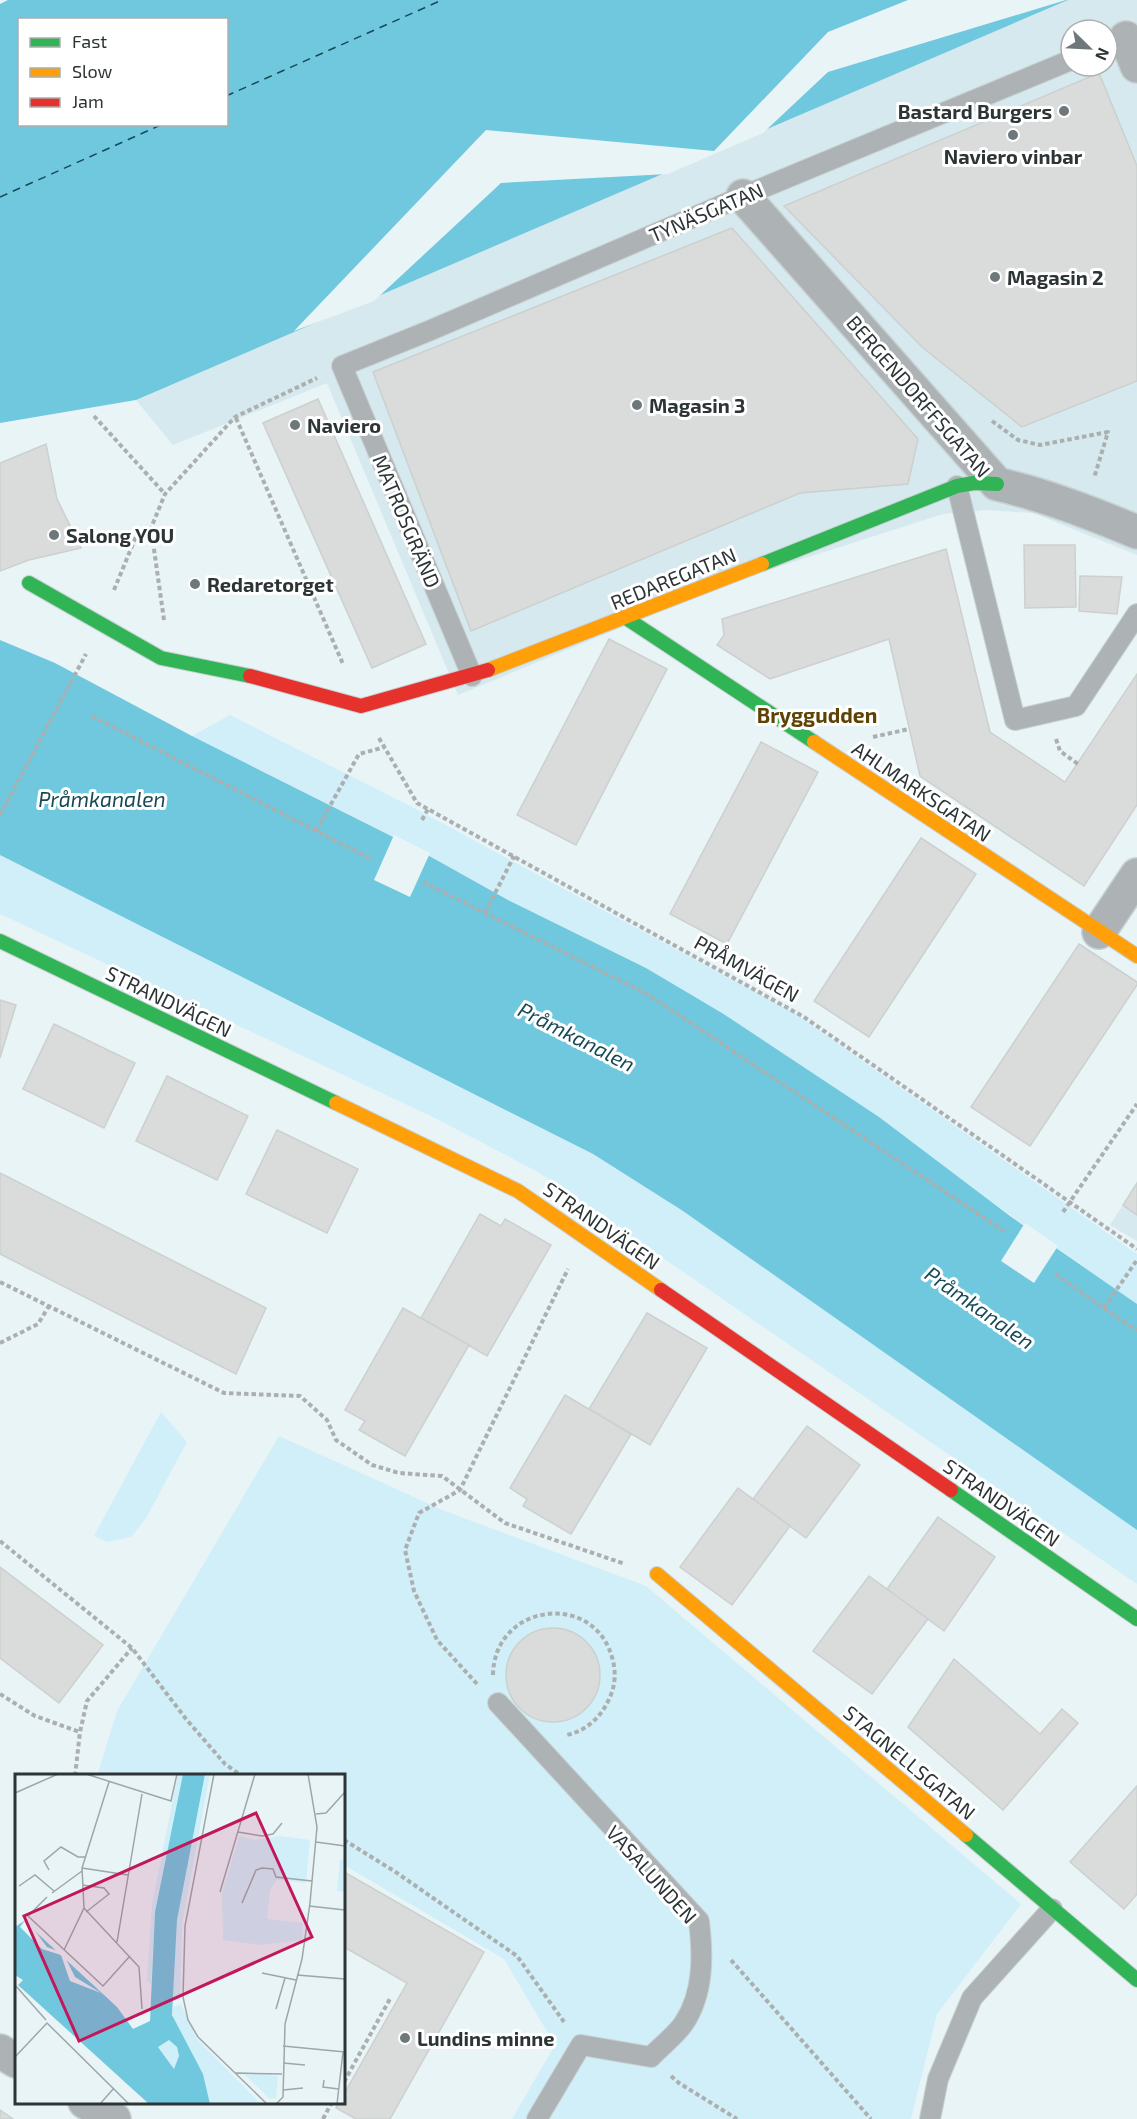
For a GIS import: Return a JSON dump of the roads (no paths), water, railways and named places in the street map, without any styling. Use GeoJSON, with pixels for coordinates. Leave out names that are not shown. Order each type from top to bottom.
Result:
{"type":"FeatureCollection","features":[{"type":"Feature","properties":{"kind":"street","name":"BERGENDORFFSGATAN"},"geometry":{"type":"LineString","coordinates":[[743,196],[997,484],[1023,490],[1137,532]]}},
{"type":"Feature","properties":{"kind":"street","name":"REDAREGATAN"},"geometry":{"type":"LineString","coordinates":[[29,583],[161,658],[265,679],[361,706],[471,676],[626,618],[957,486],[974,483],[997,484]]}},
{"type":"Feature","properties":{"kind":"street","name":"AHLMARKSGATAN"},"geometry":{"type":"LineString","coordinates":[[626,618],[1137,956]]}},
{"type":"Feature","properties":{"kind":"street"},"geometry":{"type":"LineString","coordinates":[[1100,932],[1137,874]]}},
{"type":"Feature","properties":{"kind":"street","name":"STRANDVÄGEN"},"geometry":{"type":"LineString","coordinates":[[0,941],[518,1191],[1137,1619]]}},
{"type":"Feature","properties":{"kind":"street","name":"STAGNELLSGATAN"},"geometry":{"type":"LineString","coordinates":[[657,1574],[1137,1980]]}},
{"type":"Feature","properties":{"kind":"street"},"geometry":{"type":"LineString","coordinates":[[0,2051],[15,2060]]}},
{"type":"Feature","properties":{"kind":"street"},"geometry":{"type":"LineString","coordinates":[[88,2104],[114,2119]]}},
{"type":"Feature","properties":{"kind":"lane","name":"TYNÄSGATAN"},"geometry":{"type":"LineString","coordinates":[[342,366],[1059,65]]}},
{"type":"Feature","properties":{"kind":"lane","name":"MATROSGRÄND"},"geometry":{"type":"LineString","coordinates":[[342,366],[471,676]]}},
{"type":"Feature","properties":{"kind":"lane"},"geometry":{"type":"LineString","coordinates":[[957,486],[1016,720],[1076,706],[1137,614]]}},
{"type":"Feature","properties":{"kind":"lane","name":"VASALUNDEN"},"geometry":{"type":"LineString","coordinates":[[498,1703],[699,1921],[703,1950],[701,1973],[695,1998],[684,2023],[651,2057],[580,2045],[537,2119]]}},
{"type":"Feature","properties":{"kind":"lane"},"geometry":{"type":"LineString","coordinates":[[930,2119],[938,2079],[972,1998],[1052,1909]]}},
{"type":"Feature","properties":{"kind":"water"},"geometry":{"type":"Polygon","coordinates":[[[8,0],[1068,0],[136,400],[0,423],[0,4],[8,0]]]}},
{"type":"Feature","properties":{"kind":"water","name":"Pråmkanalen"},"geometry":{"type":"Polygon","coordinates":[[[0,640],[55,663],[192,736],[415,848],[508,900],[646,968],[722,1013],[879,1117],[1010,1216],[1137,1304],[1137,1530],[683,1211],[593,1154],[0,855],[0,640]]]}},
{"type":"Feature","properties":{"kind":"place","name":"Bastard Burgers"},"geometry":{"type":"Point","coordinates":[1064,111]}},
{"type":"Feature","properties":{"kind":"place","name":"Naviero vinbar"},"geometry":{"type":"Point","coordinates":[1013,135]}},
{"type":"Feature","properties":{"kind":"place","name":"Magasin 2"},"geometry":{"type":"Point","coordinates":[995,277]}},
{"type":"Feature","properties":{"kind":"place","name":"Magasin 3"},"geometry":{"type":"Point","coordinates":[637,405]}},
{"type":"Feature","properties":{"kind":"place","name":"Naviero"},"geometry":{"type":"Point","coordinates":[295,425]}},
{"type":"Feature","properties":{"kind":"place","name":"Salong YOU"},"geometry":{"type":"Point","coordinates":[54,535]}},
{"type":"Feature","properties":{"kind":"place","name":"Redaretorget"},"geometry":{"type":"Point","coordinates":[195,584]}},
{"type":"Feature","properties":{"kind":"place","name":"Lundins minne"},"geometry":{"type":"Point","coordinates":[405,2038]}},
{"type":"Feature","properties":{"kind":"district","name":"Bryggudden"},"geometry":{"type":"Point","coordinates":[817,714]}}]}
